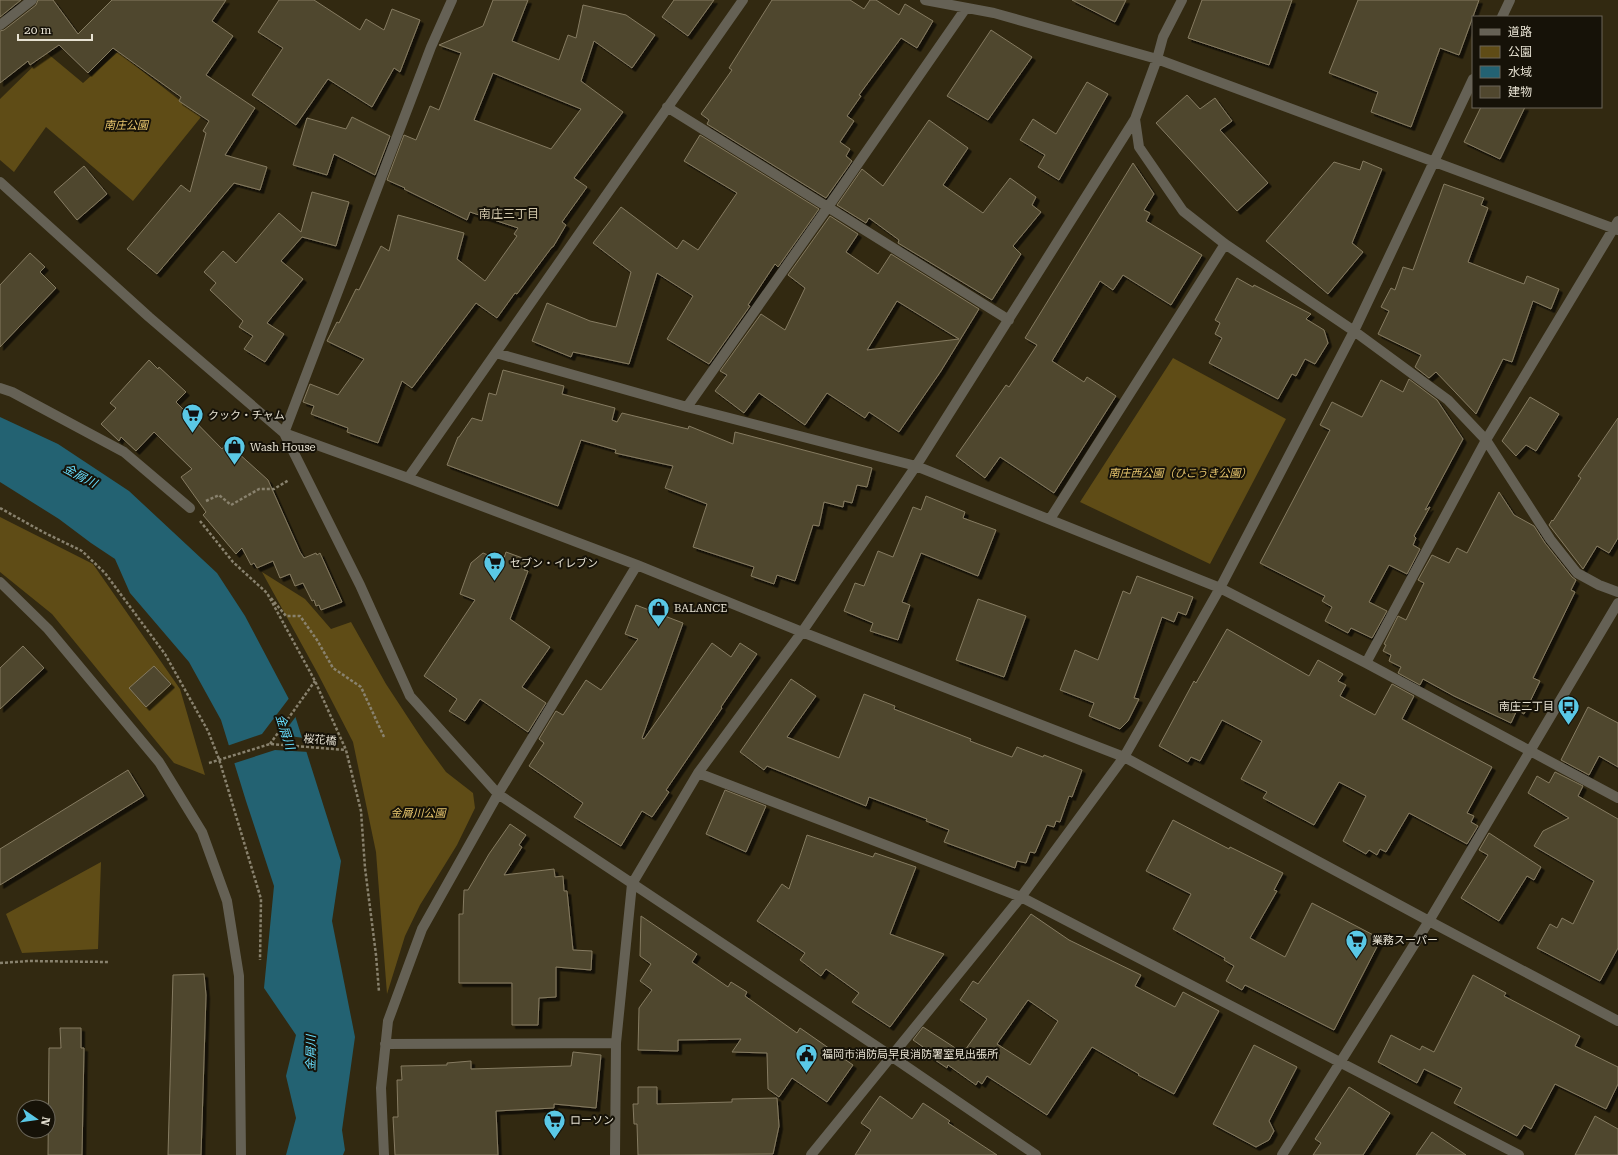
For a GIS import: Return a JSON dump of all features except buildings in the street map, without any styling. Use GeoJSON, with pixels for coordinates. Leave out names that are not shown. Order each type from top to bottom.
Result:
{"type":"FeatureCollection","features":[{"type":"Feature","properties":{"kind":"street"},"geometry":{"type":"LineString","coordinates":[[0,25],[32,0]]}},
{"type":"Feature","properties":{"kind":"street"},"geometry":{"type":"LineString","coordinates":[[452,0],[431,47],[284,433],[360,586],[410,696],[498,794],[892,1056],[1036,1155]]}},
{"type":"Feature","properties":{"kind":"street"},"geometry":{"type":"LineString","coordinates":[[408,478],[743,0]]}},
{"type":"Feature","properties":{"kind":"street"},"geometry":{"type":"LineString","coordinates":[[925,0],[994,13],[1158,60],[1434,162],[1617,227],[1486,440],[1366,663]]}},
{"type":"Feature","properties":{"kind":"street"},"geometry":{"type":"LineString","coordinates":[[615,1155],[616,1042],[632,884],[698,774],[802,632],[916,466],[1135,119],[1158,60],[1163,37],[1182,0]]}},
{"type":"Feature","properties":{"kind":"street"},"geometry":{"type":"LineString","coordinates":[[1502,16],[1510,0]]}},
{"type":"Feature","properties":{"kind":"street"},"geometry":{"type":"LineString","coordinates":[[687,407],[966,8]]}},
{"type":"Feature","properties":{"kind":"street"},"geometry":{"type":"LineString","coordinates":[[811,1155],[1021,897],[1124,757],[1220,588],[1354,330],[1472,81]]}},
{"type":"Feature","properties":{"kind":"street"},"geometry":{"type":"LineString","coordinates":[[667,107],[1009,320]]}},
{"type":"Feature","properties":{"kind":"street"},"geometry":{"type":"LineString","coordinates":[[1135,119],[1140,147],[1183,211],[1225,244],[1354,330],[1448,400],[1486,440],[1550,539],[1577,573],[1599,585],[1618,592]]}},
{"type":"Feature","properties":{"kind":"street"},"geometry":{"type":"LineString","coordinates":[[0,182],[149,317],[284,433],[637,564],[802,632],[1124,757],[1428,921],[1618,1021]]}},
{"type":"Feature","properties":{"kind":"street"},"geometry":{"type":"LineString","coordinates":[[1050,519],[1225,244]]}},
{"type":"Feature","properties":{"kind":"street"},"geometry":{"type":"LineString","coordinates":[[496,352],[687,407],[916,466],[1050,519],[1220,588],[1366,663],[1618,798]]}},
{"type":"Feature","properties":{"kind":"street"},"geometry":{"type":"LineString","coordinates":[[0,388],[12,392],[124,452],[190,508]]}},
{"type":"Feature","properties":{"kind":"street"},"geometry":{"type":"LineString","coordinates":[[384,1155],[381,1088],[388,1021],[422,929],[498,794],[637,564]]}},
{"type":"Feature","properties":{"kind":"street"},"geometry":{"type":"LineString","coordinates":[[0,582],[48,629],[158,762],[202,832],[227,901],[239,976],[241,1155]]}},
{"type":"Feature","properties":{"kind":"street"},"geometry":{"type":"LineString","coordinates":[[1282,1155],[1341,1062],[1531,752],[1618,603]]}},
{"type":"Feature","properties":{"kind":"street"},"geometry":{"type":"LineString","coordinates":[[698,774],[1021,897],[1519,1155]]}},
{"type":"Feature","properties":{"kind":"street"},"geometry":{"type":"LineString","coordinates":[[386,1044],[616,1042]]}},
{"type":"Feature","properties":{"kind":"path"},"geometry":{"type":"LineString","coordinates":[[290,480],[274,488],[259,489],[231,505],[219,495],[190,508],[233,562],[267,593],[286,616],[300,616],[317,640],[333,668],[361,687],[384,738]]}},
{"type":"Feature","properties":{"kind":"path"},"geometry":{"type":"LineString","coordinates":[[0,508],[43,532],[82,551],[104,573],[165,654],[208,731],[219,759],[261,899],[260,960]]}},
{"type":"Feature","properties":{"kind":"path"},"geometry":{"type":"LineString","coordinates":[[267,593],[315,681],[346,750],[361,811],[365,868],[376,955],[379,1000],[388,1021]]}},
{"type":"Feature","properties":{"kind":"path"},"geometry":{"type":"LineString","coordinates":[[270,744],[315,681]]}},
{"type":"Feature","properties":{"kind":"path","name":"桜花橋"},"geometry":{"type":"LineString","coordinates":[[208,763],[270,744],[346,750]]}},
{"type":"Feature","properties":{"kind":"path"},"geometry":{"type":"LineString","coordinates":[[0,963],[29,961],[108,962]]}},
{"type":"Feature","properties":{"kind":"green space","name":"南庄公園"},"geometry":{"type":"Polygon","coordinates":[[[118,52],[201,117],[133,201],[46,127],[14,172],[0,160],[0,99],[47,53],[83,83],[118,52]]]}},
{"type":"Feature","properties":{"kind":"green space","name":"南庄西公園（ひこうき公園）"},"geometry":{"type":"Polygon","coordinates":[[[1173,358],[1286,419],[1210,564],[1080,502],[1173,358]]]}},
{"type":"Feature","properties":{"kind":"green space"},"geometry":{"type":"Polygon","coordinates":[[[0,517],[93,564],[180,689],[205,775],[174,763],[52,614],[0,572],[0,517]]]}},
{"type":"Feature","properties":{"kind":"green space","name":"金屑川公園"},"geometry":{"type":"Polygon","coordinates":[[[262,572],[305,599],[331,629],[351,622],[386,684],[424,742],[446,772],[473,793],[475,808],[457,845],[420,905],[405,936],[387,994],[376,852],[353,742],[318,674],[262,572]]]}},
{"type":"Feature","properties":{"kind":"green space"},"geometry":{"type":"Polygon","coordinates":[[[101,862],[98,949],[22,953],[6,914],[101,862]]]}},
{"type":"Feature","properties":{"kind":"water","name":"金屑川"},"geometry":{"type":"Polygon","coordinates":[[[0,417],[58,444],[129,491],[217,573],[245,616],[291,703],[341,861],[332,921],[355,1037],[342,1130],[345,1150],[343,1155],[286,1155],[296,1118],[286,1076],[296,1035],[264,988],[274,886],[221,720],[189,662],[130,593],[115,559],[59,519],[0,482],[0,417]]]}},
{"type":"Feature","properties":{"kind":"pier"},"geometry":{"type":"Polygon","coordinates":[[[290,697],[297,715],[282,735],[304,738],[309,752],[275,750],[232,764],[227,746],[262,734],[290,697]]]}},
{"type":"Feature","properties":{"kind":"place","name":"クック・チャム"},"geometry":{"type":"Point","coordinates":[193,434]}},
{"type":"Feature","properties":{"kind":"place","name":"Wash House"},"geometry":{"type":"Point","coordinates":[235,466]}},
{"type":"Feature","properties":{"kind":"place","name":"セブン・イレブン"},"geometry":{"type":"Point","coordinates":[495,582]}},
{"type":"Feature","properties":{"kind":"place","name":"BALANCE"},"geometry":{"type":"Point","coordinates":[658,628]}},
{"type":"Feature","properties":{"kind":"place","name":"南庄二丁目"},"geometry":{"type":"Point","coordinates":[1569,726]}},
{"type":"Feature","properties":{"kind":"place","name":"業務スーパー"},"geometry":{"type":"Point","coordinates":[1356,960]}},
{"type":"Feature","properties":{"kind":"place","name":"福岡市消防局早良消防署室見出張所"},"geometry":{"type":"Point","coordinates":[807,1074]}},
{"type":"Feature","properties":{"kind":"place","name":"ローソン"},"geometry":{"type":"Point","coordinates":[555,1140]}},
{"type":"Feature","properties":{"kind":"district","name":"南庄三丁目"},"geometry":{"type":"Point","coordinates":[509,214]}}]}
